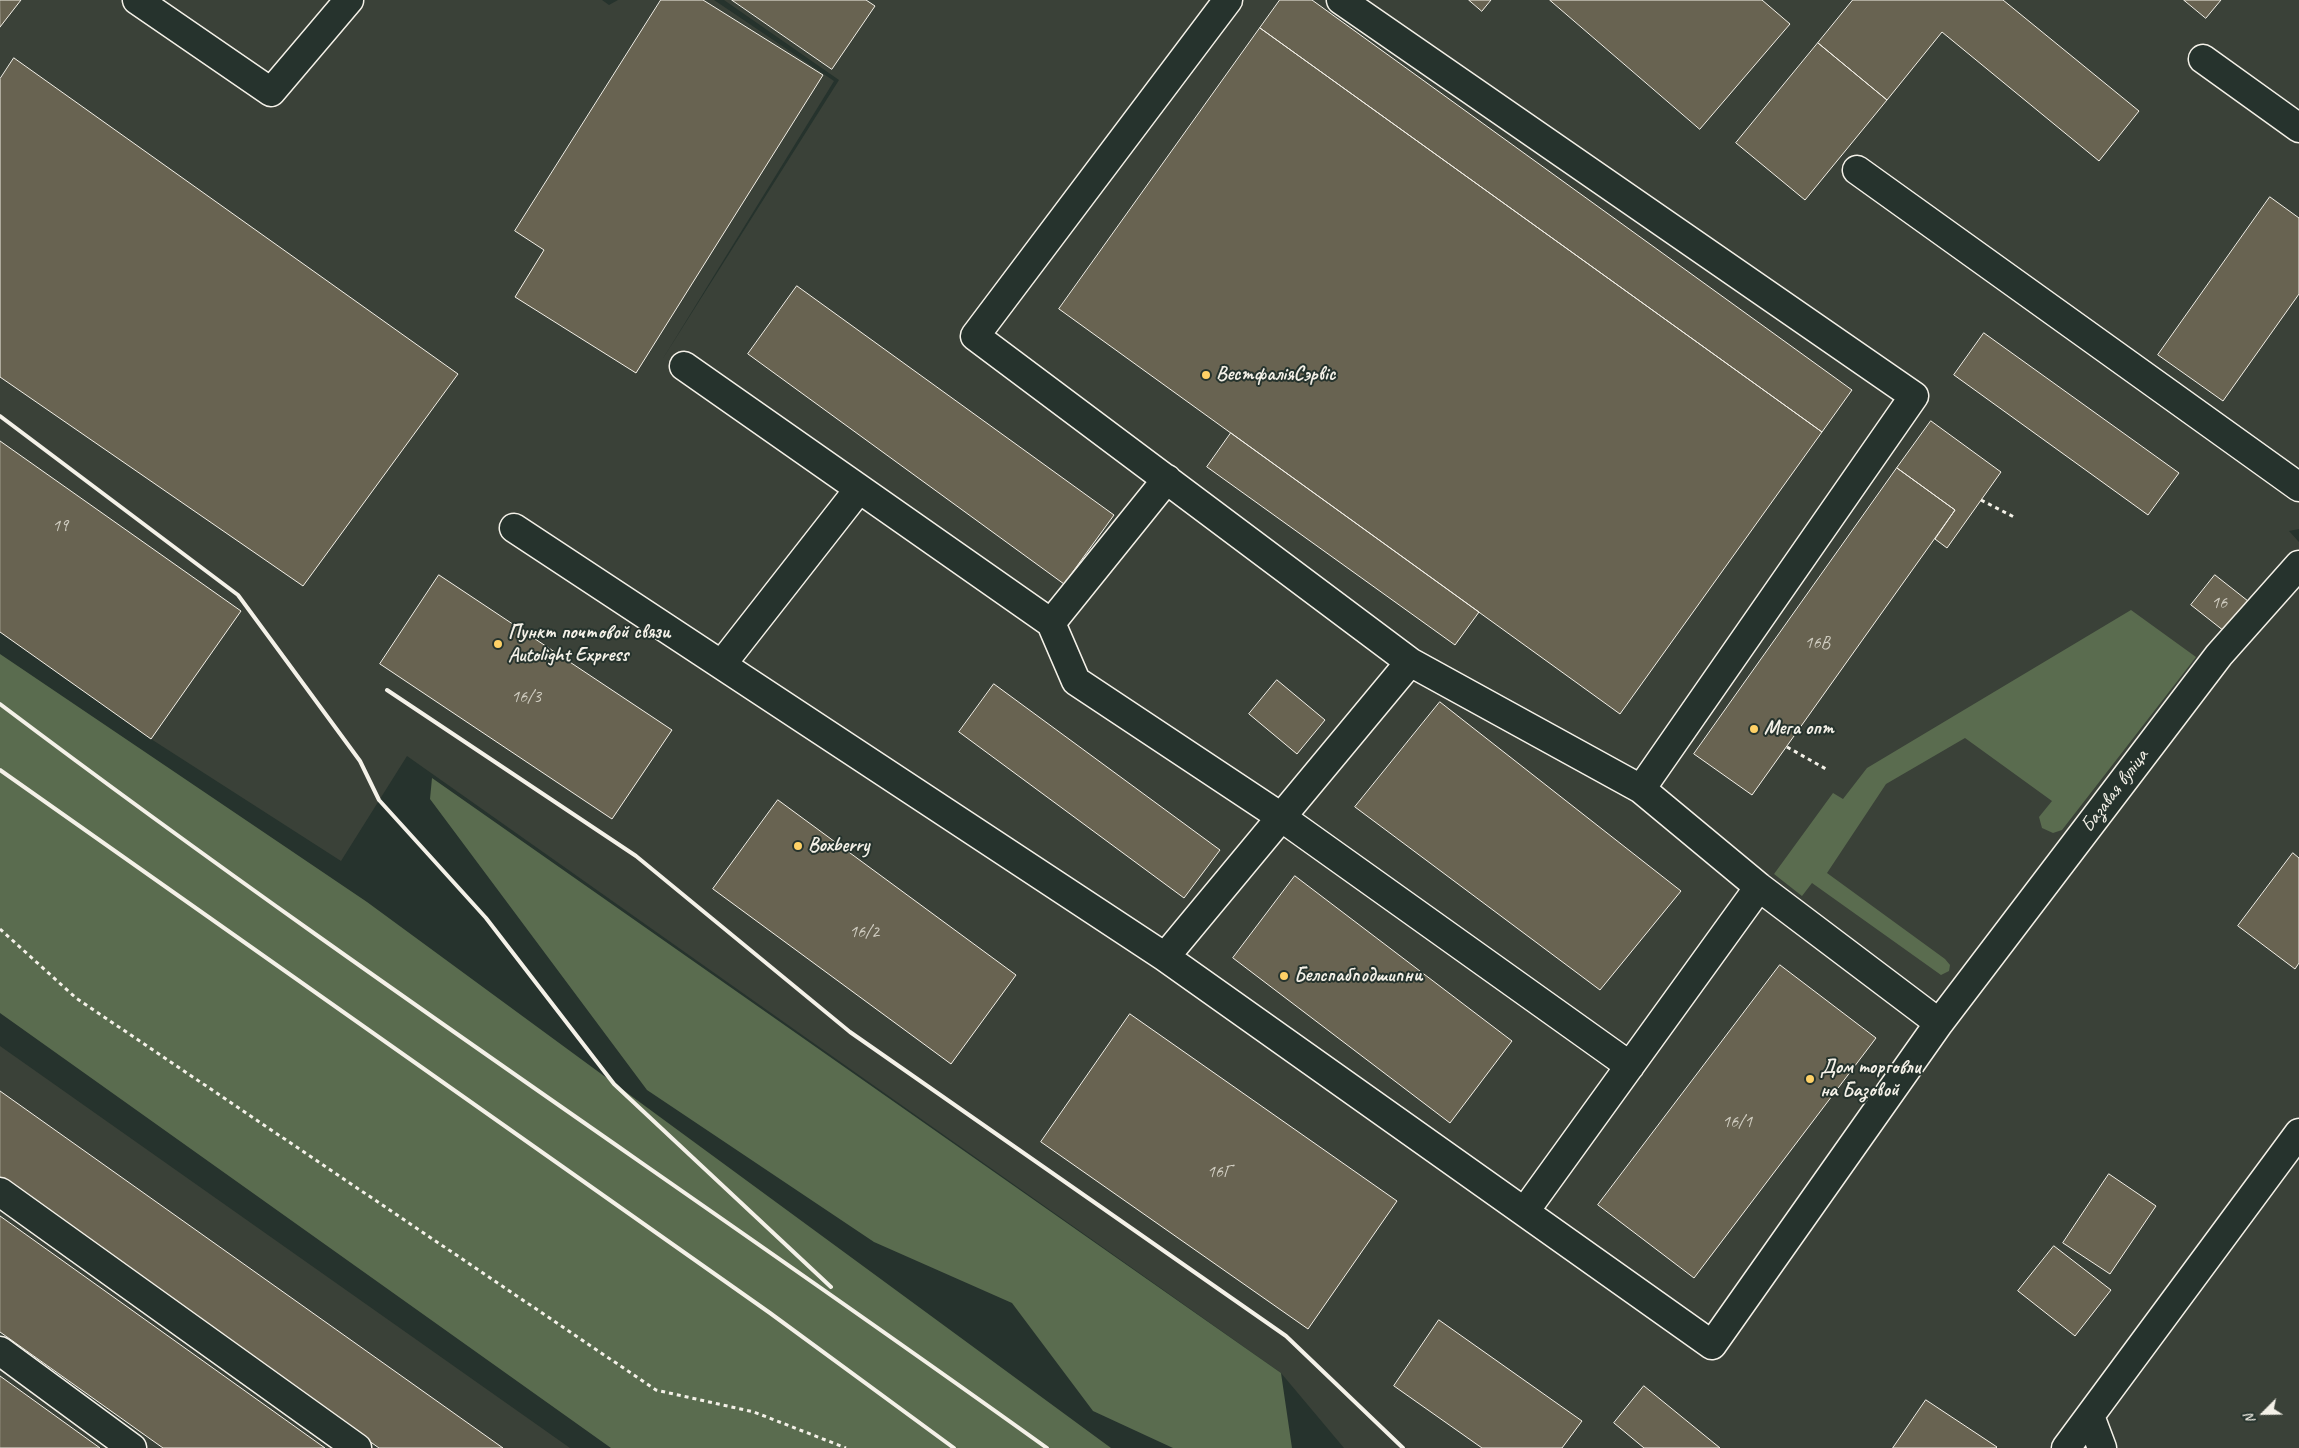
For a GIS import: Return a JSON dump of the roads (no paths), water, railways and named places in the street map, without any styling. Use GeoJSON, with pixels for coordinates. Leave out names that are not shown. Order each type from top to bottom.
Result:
{"type":"FeatureCollection","features":[{"type":"Feature","properties":{"kind":"street"},"geometry":{"type":"LineString","coordinates":[[137,0],[271,92],[349,0]]}},
{"type":"Feature","properties":{"kind":"street"},"geometry":{"type":"LineString","coordinates":[[1228,0],[975,336],[1410,662],[1641,789],[1759,887],[1939,1023]]}},
{"type":"Feature","properties":{"kind":"street"},"geometry":{"type":"LineString","coordinates":[[1341,0],[1914,396],[1641,789]]}},
{"type":"Feature","properties":{"kind":"street"},"geometry":{"type":"LineString","coordinates":[[2203,59],[2299,128]]}},
{"type":"Feature","properties":{"kind":"street"},"geometry":{"type":"LineString","coordinates":[[1857,170],[2299,487]]}},
{"type":"Feature","properties":{"kind":"street"},"geometry":{"type":"LineString","coordinates":[[684,366],[1051,624],[1076,681],[1281,817],[1630,1066]]}},
{"type":"Feature","properties":{"kind":"street"},"geometry":{"type":"LineString","coordinates":[[1051,624],[1167,479]]}},
{"type":"Feature","properties":{"kind":"street"},"geometry":{"type":"LineString","coordinates":[[722,664],[859,489]]}},
{"type":"Feature","properties":{"kind":"street"},"geometry":{"type":"LineString","coordinates":[[514,528],[1166,956],[1524,1210],[1759,887]]}},
{"type":"Feature","properties":{"kind":"street","name":"Базавая вуліца"},"geometry":{"type":"LineString","coordinates":[[1524,1210],[1712,1344],[1939,1023],[2219,655],[2299,565]]}},
{"type":"Feature","properties":{"kind":"street"},"geometry":{"type":"LineString","coordinates":[[1166,956],[1410,662]]}},
{"type":"Feature","properties":{"kind":"street"},"geometry":{"type":"LineString","coordinates":[[2066,1448],[2299,1133]]}},
{"type":"Feature","properties":{"kind":"street"},"geometry":{"type":"LineString","coordinates":[[0,1192],[357,1448]]}},
{"type":"Feature","properties":{"kind":"street"},"geometry":{"type":"LineString","coordinates":[[0,1351],[132,1448]]}},
{"type":"Feature","properties":{"kind":"street"},"geometry":{"type":"LineString","coordinates":[[2090,1416],[2102,1448]]}},
{"type":"Feature","properties":{"kind":"railway"},"geometry":{"type":"LineString","coordinates":[[0,416],[238,595],[360,761],[379,800],[486,918],[614,1084],[831,1287]]}},
{"type":"Feature","properties":{"kind":"railway"},"geometry":{"type":"LineString","coordinates":[[387,690],[636,856],[850,1032],[1286,1336],[1403,1448]]}},
{"type":"Feature","properties":{"kind":"railway"},"geometry":{"type":"LineString","coordinates":[[0,704],[259,894],[1047,1448]]}},
{"type":"Feature","properties":{"kind":"railway"},"geometry":{"type":"LineString","coordinates":[[0,770],[770,1313],[954,1448]]}},
{"type":"Feature","properties":{"kind":"place","name":"ВестфаліяСэрвіс"},"geometry":{"type":"Point","coordinates":[1206,375]}},
{"type":"Feature","properties":{"kind":"place","name":"Пункт почтовой связи Autolight Express"},"geometry":{"type":"Point","coordinates":[498,644]}},
{"type":"Feature","properties":{"kind":"place","name":"Мега опт"},"geometry":{"type":"Point","coordinates":[1754,729]}},
{"type":"Feature","properties":{"kind":"place","name":"Boxberry"},"geometry":{"type":"Point","coordinates":[798,846]}},
{"type":"Feature","properties":{"kind":"place","name":"Белспабподшипни"},"geometry":{"type":"Point","coordinates":[1284,976]}},
{"type":"Feature","properties":{"kind":"place","name":"Дом торговли на Базовой"},"geometry":{"type":"Point","coordinates":[1810,1079]}}]}
